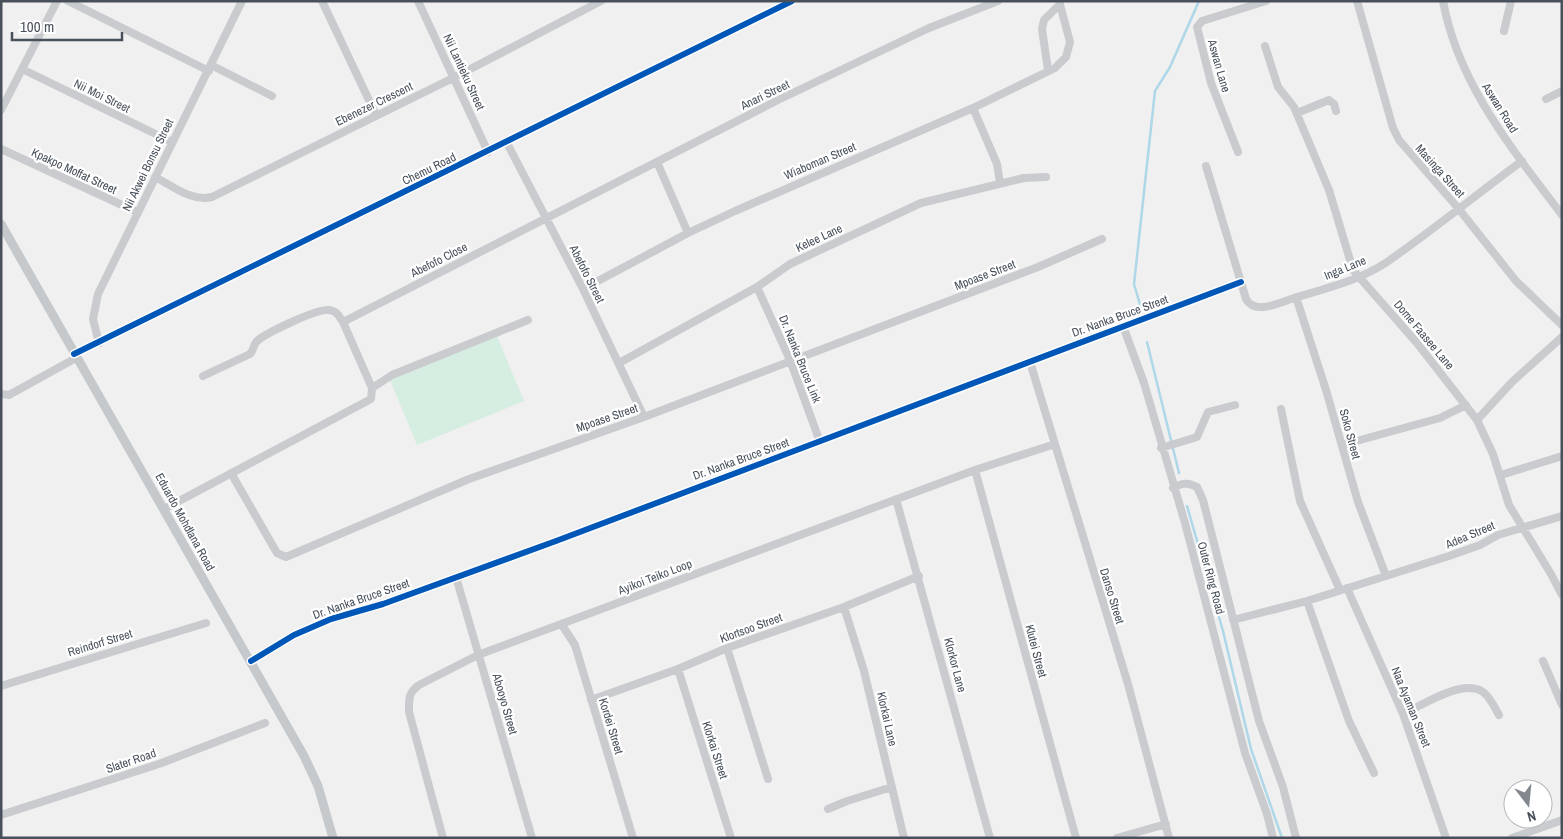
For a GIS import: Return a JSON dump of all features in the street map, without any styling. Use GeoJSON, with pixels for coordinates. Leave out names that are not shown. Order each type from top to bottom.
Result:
{"type":"FeatureCollection","features":[{"type":"Feature","properties":{"kind":"main road","name":"Eduardo Mohdlana Road"},"geometry":{"type":"LineString","coordinates":[[1,224],[164,509],[221,613],[251,661],[313,774],[333,838]]}},
{"type":"Feature","properties":{"kind":"street"},"geometry":{"type":"LineString","coordinates":[[1,110],[57,1]]}},
{"type":"Feature","properties":{"kind":"street"},"geometry":{"type":"LineString","coordinates":[[68,1],[272,96]]}},
{"type":"Feature","properties":{"kind":"street","name":"Nii Akwei Bonsu Street"},"geometry":{"type":"LineString","coordinates":[[99,342],[92,319],[94,306],[137,212],[242,1]]}},
{"type":"Feature","properties":{"kind":"street"},"geometry":{"type":"LineString","coordinates":[[322,1],[376,115]]}},
{"type":"Feature","properties":{"kind":"street","name":"Ebenezer Crescent"},"geometry":{"type":"LineString","coordinates":[[155,177],[193,197],[202,199],[212,197],[455,77],[601,1]]}},
{"type":"Feature","properties":{"kind":"street","name":"Chemu Road"},"geometry":{"type":"LineString","coordinates":[[1,394],[9,395],[99,342],[192,294],[507,143],[792,1]]}},
{"type":"Feature","properties":{"kind":"street","name":"Anari Street"},"geometry":{"type":"LineString","coordinates":[[545,218],[892,46],[998,1]]}},
{"type":"Feature","properties":{"kind":"street","name":"Aswan Lane"},"geometry":{"type":"LineString","coordinates":[[1238,152],[1211,83],[1198,28],[1202,21],[1266,1]]}},
{"type":"Feature","properties":{"kind":"street","name":"Masinga Street"},"geometry":{"type":"LineString","coordinates":[[1357,1],[1396,135],[1458,208],[1516,281],[1562,325]]}},
{"type":"Feature","properties":{"kind":"street","name":"Aswan Road"},"geometry":{"type":"LineString","coordinates":[[1443,1],[1455,46],[1478,98],[1562,215]]}},
{"type":"Feature","properties":{"kind":"street"},"geometry":{"type":"LineString","coordinates":[[1504,31],[1511,1]]}},
{"type":"Feature","properties":{"kind":"street","name":"Nii Lantieku Street"},"geometry":{"type":"LineString","coordinates":[[421,2],[488,152]]}},
{"type":"Feature","properties":{"kind":"street"},"geometry":{"type":"LineString","coordinates":[[1048,70],[1042,29],[1044,20],[1060,2]]}},
{"type":"Feature","properties":{"kind":"street","name":"Wiaboman Street"},"geometry":{"type":"LineString","coordinates":[[583,289],[688,233],[973,108],[1059,65],[1066,57],[1070,42],[1060,2]]}},
{"type":"Feature","properties":{"kind":"street","name":"Dome Faasee Lane"},"geometry":{"type":"LineString","coordinates":[[1265,46],[1278,87],[1297,113],[1329,190],[1350,263],[1358,277],[1417,343],[1477,420],[1502,475],[1509,505],[1562,595]]}},
{"type":"Feature","properties":{"kind":"street","name":"Nii Moi Street"},"geometry":{"type":"LineString","coordinates":[[22,69],[172,142]]}},
{"type":"Feature","properties":{"kind":"street"},"geometry":{"type":"LineString","coordinates":[[1546,99],[1562,91]]}},
{"type":"Feature","properties":{"kind":"street"},"geometry":{"type":"LineString","coordinates":[[1297,113],[1329,100],[1334,104],[1336,111]]}},
{"type":"Feature","properties":{"kind":"street"},"geometry":{"type":"LineString","coordinates":[[973,108],[997,164],[1000,183]]}},
{"type":"Feature","properties":{"kind":"street","name":"Abefofo Street"},"geometry":{"type":"LineString","coordinates":[[507,143],[583,289],[644,417]]}},
{"type":"Feature","properties":{"kind":"street","name":"Kpakpo Moffat Street"},"geometry":{"type":"LineString","coordinates":[[1,150],[137,212]]}},
{"type":"Feature","properties":{"kind":"street","name":"Inga Lane"},"geometry":{"type":"LineString","coordinates":[[1241,282],[1246,299],[1255,308],[1358,277],[1386,262],[1522,161]]}},
{"type":"Feature","properties":{"kind":"street"},"geometry":{"type":"LineString","coordinates":[[657,162],[688,233]]}},
{"type":"Feature","properties":{"kind":"street"},"geometry":{"type":"LineString","coordinates":[[1206,166],[1241,282]]}},
{"type":"Feature","properties":{"kind":"street","name":"Kelee Lane"},"geometry":{"type":"LineString","coordinates":[[619,364],[757,287],[790,264],[920,203],[1024,178],[1046,177]]}},
{"type":"Feature","properties":{"kind":"street","name":"Abefofo Close"},"geometry":{"type":"LineString","coordinates":[[343,322],[545,218]]}},
{"type":"Feature","properties":{"kind":"street","name":"Mpoase Street"},"geometry":{"type":"LineString","coordinates":[[231,473],[277,553],[286,557],[469,479],[644,417],[1038,267],[1102,238]]}},
{"type":"Feature","properties":{"kind":"street","name":"Dr. Nanka Bruce Street"},"geometry":{"type":"LineString","coordinates":[[251,661],[317,625],[456,577],[820,442],[1241,282]]}},
{"type":"Feature","properties":{"kind":"street","name":"Dr. Nanka Bruce Link"},"geometry":{"type":"LineString","coordinates":[[757,287],[790,360],[820,442]]}},
{"type":"Feature","properties":{"kind":"street","name":"Soko Street"},"geometry":{"type":"LineString","coordinates":[[1296,297],[1309,333],[1358,502],[1386,576]]}},
{"type":"Feature","properties":{"kind":"street"},"geometry":{"type":"LineString","coordinates":[[164,509],[300,435],[371,399],[372,388],[343,322],[336,312],[326,310],[317,311],[259,340],[250,354],[203,376]]}},
{"type":"Feature","properties":{"kind":"street"},"geometry":{"type":"LineString","coordinates":[[372,388],[392,375],[528,320]]}},
{"type":"Feature","properties":{"kind":"street","name":"Outer Ring Road"},"geometry":{"type":"LineString","coordinates":[[1123,326],[1144,383],[1161,448],[1208,607],[1247,758],[1267,814],[1273,838]]}},
{"type":"Feature","properties":{"kind":"street"},"geometry":{"type":"LineString","coordinates":[[1477,420],[1512,382],[1562,337]]}},
{"type":"Feature","properties":{"kind":"street","name":"Danso Street"},"geometry":{"type":"LineString","coordinates":[[1030,362],[1128,684],[1169,838]]}},
{"type":"Feature","properties":{"kind":"street"},"geometry":{"type":"LineString","coordinates":[[1161,448],[1197,437],[1208,412],[1236,405]]}},
{"type":"Feature","properties":{"kind":"street"},"geometry":{"type":"LineString","coordinates":[[1342,445],[1440,418],[1466,405]]}},
{"type":"Feature","properties":{"kind":"street","name":"Naa Ayaman Street"},"geometry":{"type":"LineString","coordinates":[[1281,409],[1300,501],[1403,714],[1446,838]]}},
{"type":"Feature","properties":{"kind":"street","name":"Ayikoi Teiko Loop"},"geometry":{"type":"LineString","coordinates":[[443,838],[409,712],[409,696],[412,690],[419,685],[478,655],[975,470],[1055,444]]}},
{"type":"Feature","properties":{"kind":"street"},"geometry":{"type":"LineString","coordinates":[[1502,475],[1562,456]]}},
{"type":"Feature","properties":{"kind":"street","name":"Klutei Street"},"geometry":{"type":"LineString","coordinates":[[975,470],[1076,838]]}},
{"type":"Feature","properties":{"kind":"street"},"geometry":{"type":"LineString","coordinates":[[1173,488],[1190,483],[1197,486],[1200,492],[1259,721],[1285,793],[1296,838]]}},
{"type":"Feature","properties":{"kind":"street","name":"Klorkor Lane"},"geometry":{"type":"LineString","coordinates":[[896,499],[919,576],[990,838]]}},
{"type":"Feature","properties":{"kind":"street","name":"Adea Street"},"geometry":{"type":"LineString","coordinates":[[1233,620],[1307,601],[1472,548],[1498,534],[1562,516]]}},
{"type":"Feature","properties":{"kind":"street","name":"Klortsoo Street"},"geometry":{"type":"LineString","coordinates":[[591,700],[678,669],[727,648],[844,607],[919,576]]}},
{"type":"Feature","properties":{"kind":"street","name":"Abooyo Street"},"geometry":{"type":"LineString","coordinates":[[456,577],[532,838]]}},
{"type":"Feature","properties":{"kind":"street"},"geometry":{"type":"LineString","coordinates":[[1307,601],[1349,721],[1374,773]]}},
{"type":"Feature","properties":{"kind":"street","name":"Klorkai Lane"},"geometry":{"type":"LineString","coordinates":[[844,607],[864,671],[904,838]]}},
{"type":"Feature","properties":{"kind":"street","name":"Reindorf Street"},"geometry":{"type":"LineString","coordinates":[[1,686],[206,623]]}},
{"type":"Feature","properties":{"kind":"street","name":"Kordei Street"},"geometry":{"type":"LineString","coordinates":[[562,624],[575,645],[632,838]]}},
{"type":"Feature","properties":{"kind":"street"},"geometry":{"type":"LineString","coordinates":[[727,648],[768,779]]}},
{"type":"Feature","properties":{"kind":"street"},"geometry":{"type":"LineString","coordinates":[[1543,661],[1562,705]]}},
{"type":"Feature","properties":{"kind":"street","name":"Klorkai Street"},"geometry":{"type":"LineString","coordinates":[[678,669],[731,838]]}},
{"type":"Feature","properties":{"kind":"street"},"geometry":{"type":"LineString","coordinates":[[1403,714],[1467,687],[1484,692],[1499,715]]}},
{"type":"Feature","properties":{"kind":"street","name":"Slater Road"},"geometry":{"type":"LineString","coordinates":[[1,815],[127,775],[265,723]]}},
{"type":"Feature","properties":{"kind":"street"},"geometry":{"type":"LineString","coordinates":[[828,809],[847,801],[892,788]]}},
{"type":"Feature","properties":{"kind":"street"},"geometry":{"type":"LineString","coordinates":[[1512,838],[1562,820]]}},
{"type":"Feature","properties":{"kind":"street"},"geometry":{"type":"LineString","coordinates":[[1117,838],[1166,824]]}},
{"type":"Feature","properties":{"kind":"green space"},"geometry":{"type":"Polygon","coordinates":[[[497,336],[524,401],[417,445],[390,380],[497,336]]]}},
{"type":"Feature","properties":{"kind":"waterway"},"geometry":{"type":"LineString","coordinates":[[1141,308],[1134,284],[1155,91],[1170,67],[1199,1]]}},
{"type":"Feature","properties":{"kind":"waterway"},"geometry":{"type":"LineString","coordinates":[[1147,342],[1179,473]]}},
{"type":"Feature","properties":{"kind":"waterway"},"geometry":{"type":"LineString","coordinates":[[1187,506],[1223,631],[1251,749],[1282,838]]}},
{"type":"Feature","properties":{"kind":"cycle path"},"geometry":{"type":"LineString","coordinates":[[74,354],[792,1]]}},
{"type":"Feature","properties":{"kind":"cycle path"},"geometry":{"type":"LineString","coordinates":[[251,661],[294,635],[331,619],[383,604],[556,541],[1241,282]]}}]}
